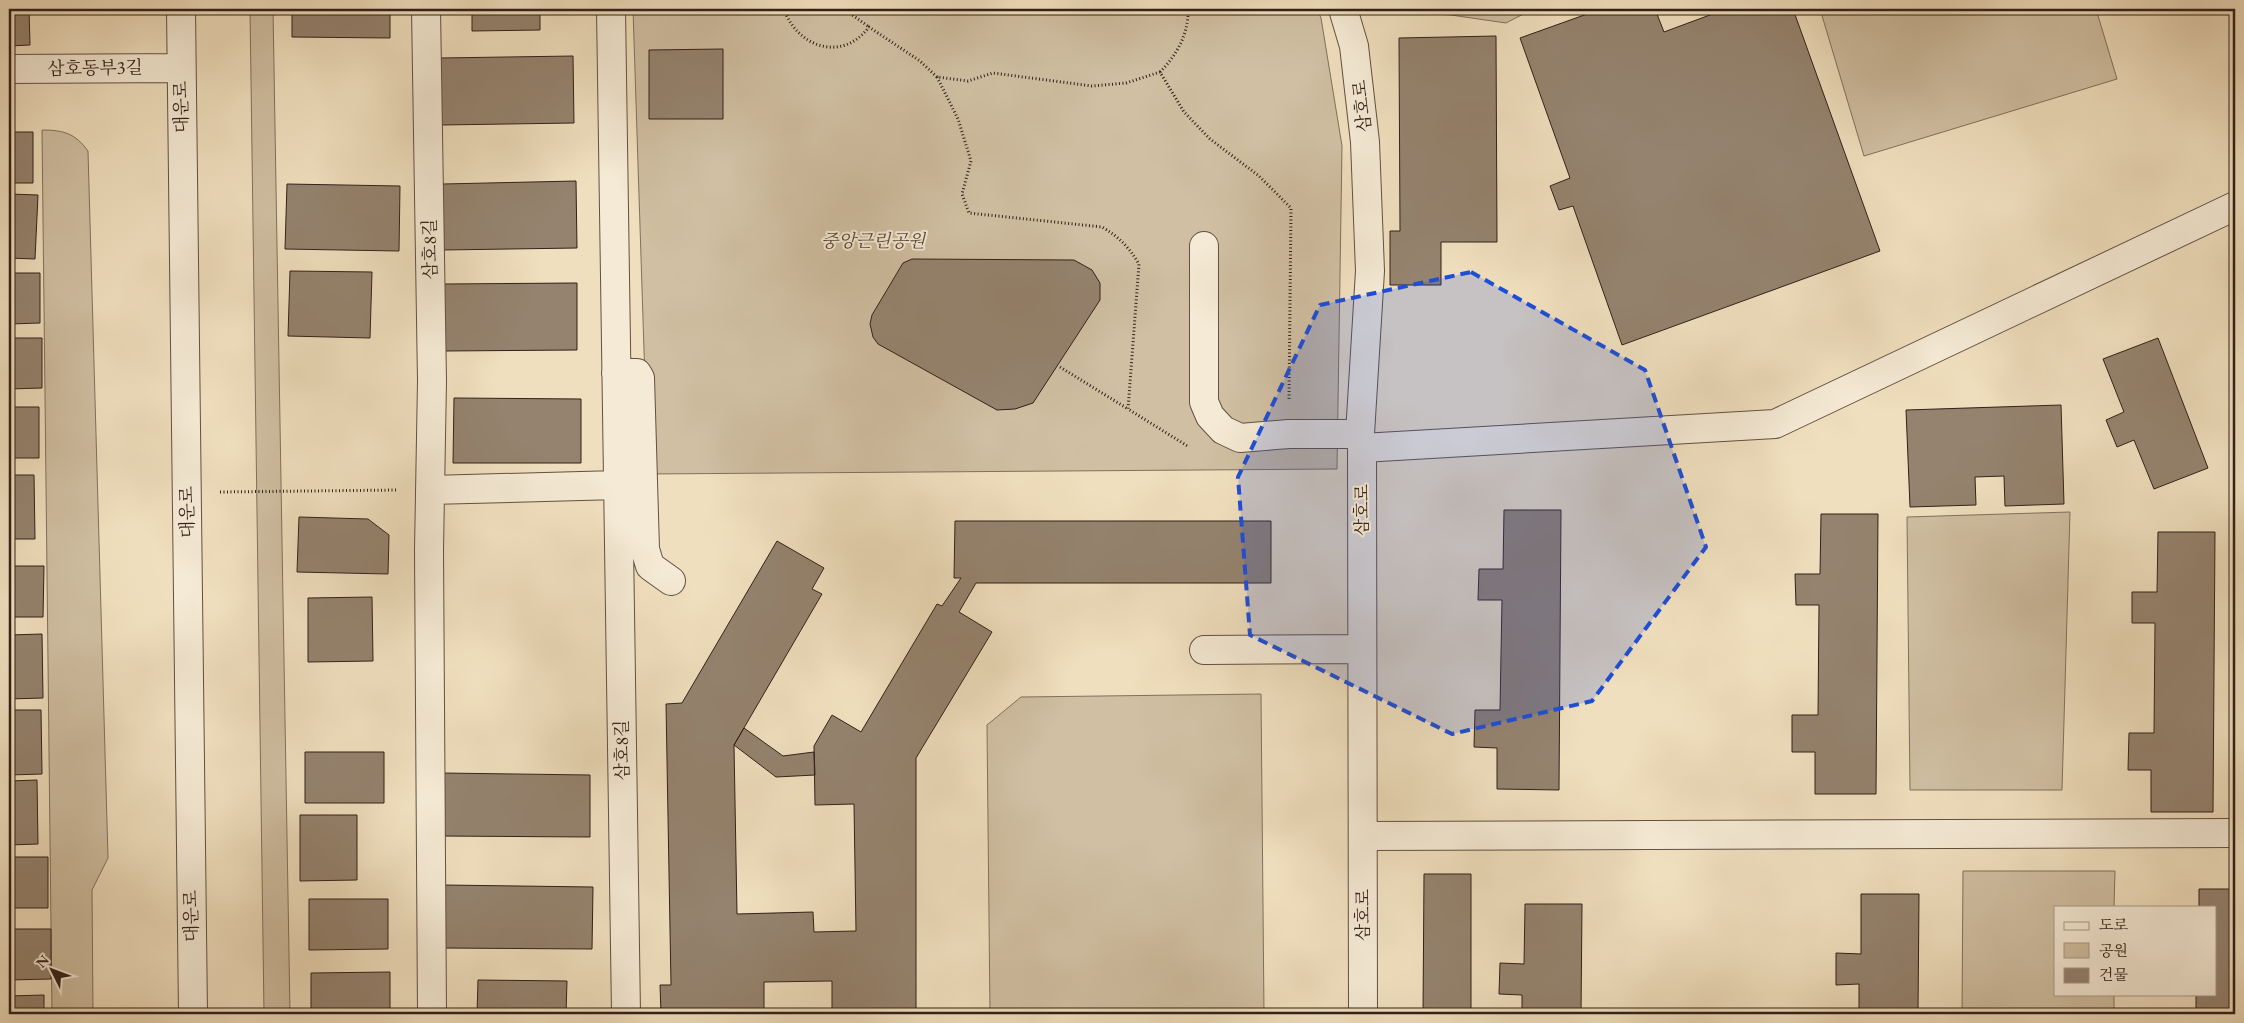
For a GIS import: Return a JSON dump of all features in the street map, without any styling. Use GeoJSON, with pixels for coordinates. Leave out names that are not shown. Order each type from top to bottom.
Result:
{"type":"FeatureCollection","features":[{"type":"Feature","properties":{"kind":"street","name":"대운로"},"geometry":{"type":"LineString","coordinates":[[181,9],[193,1014]]}},
{"type":"Feature","properties":{"kind":"street","name":"삼호8길"},"geometry":{"type":"LineString","coordinates":[[426,9],[432,380],[430,490],[432,1014]]}},
{"type":"Feature","properties":{"kind":"street","name":"삼호8길"},"geometry":{"type":"LineString","coordinates":[[611,9],[626,1014]]}},
{"type":"Feature","properties":{"kind":"street","name":"삼호로"},"geometry":{"type":"LineString","coordinates":[[1343,9],[1354,46],[1366,142],[1370,271],[1361,441],[1363,1014]]}},
{"type":"Feature","properties":{"kind":"street","name":"삼호동부3길"},"geometry":{"type":"LineString","coordinates":[[9,69],[181,68]]}},
{"type":"Feature","properties":{"kind":"street"},"geometry":{"type":"LineString","coordinates":[[1204,246],[1204,402],[1210,416],[1223,430],[1240,438],[1289,434],[1361,441],[1775,424],[2235,206]]}},
{"type":"Feature","properties":{"kind":"street"},"geometry":{"type":"LineString","coordinates":[[616,372],[637,373],[640,378],[645,549],[650,566],[671,581]]}},
{"type":"Feature","properties":{"kind":"street"},"geometry":{"type":"LineString","coordinates":[[430,490],[618,485]]}},
{"type":"Feature","properties":{"kind":"street"},"geometry":{"type":"LineString","coordinates":[[1204,650],[1362,649]]}},
{"type":"Feature","properties":{"kind":"street"},"geometry":{"type":"LineString","coordinates":[[1363,836],[2235,833]]}},
{"type":"Feature","properties":{"kind":"path"},"geometry":{"type":"LineString","coordinates":[[784,9],[789,22],[801,36],[812,44],[826,47],[840,46],[854,41],[869,27]]}},
{"type":"Feature","properties":{"kind":"path"},"geometry":{"type":"LineString","coordinates":[[844,9],[920,61],[937,77],[958,119],[971,161],[962,194],[969,213],[1102,227],[1118,236],[1135,256],[1139,264],[1138,290],[1128,409]]}},
{"type":"Feature","properties":{"kind":"path"},"geometry":{"type":"LineString","coordinates":[[937,77],[968,81],[993,73],[1092,86],[1126,83],[1160,72],[1170,62],[1184,38],[1188,9]]}},
{"type":"Feature","properties":{"kind":"path"},"geometry":{"type":"LineString","coordinates":[[1160,72],[1184,112],[1210,139],[1259,176],[1291,208],[1289,434]]}},
{"type":"Feature","properties":{"kind":"path"},"geometry":{"type":"LineString","coordinates":[[1060,367],[1192,449]]}},
{"type":"Feature","properties":{"kind":"path"},"geometry":{"type":"LineString","coordinates":[[186,492],[430,490]]}},
{"type":"Feature","properties":{"kind":"highlighted area"},"geometry":{"type":"Polygon","coordinates":[[[1471,272],[1645,370],[1706,547],[1592,701],[1452,734],[1250,635],[1238,477],[1320,305],[1471,272]]]}},
{"type":"Feature","properties":{"kind":"green space"},"geometry":{"type":"Polygon","coordinates":[[[250,9],[273,9],[290,1014],[264,1014],[250,9]]]}},
{"type":"Feature","properties":{"kind":"green space","name":"중앙근린공원"},"geometry":{"type":"Polygon","coordinates":[[[633,9],[1317,9],[1321,18],[1342,146],[1337,469],[648,474],[633,9]]]}},
{"type":"Feature","properties":{"kind":"green space"},"geometry":{"type":"Polygon","coordinates":[[[1387,9],[1533,9],[1506,23],[1451,15],[1388,11],[1387,9]]]}},
{"type":"Feature","properties":{"kind":"green space"},"geometry":{"type":"Polygon","coordinates":[[[1820,9],[2096,9],[2117,79],[1864,156],[1820,9]]]}},
{"type":"Feature","properties":{"kind":"green space"},"geometry":{"type":"Polygon","coordinates":[[[42,130],[62,132],[73,136],[88,151],[108,858],[92,890],[93,1014],[52,1014],[42,130]]]}},
{"type":"Feature","properties":{"kind":"green space"},"geometry":{"type":"Polygon","coordinates":[[[2070,512],[2062,790],[1910,790],[1907,517],[2070,512]]]}},
{"type":"Feature","properties":{"kind":"green space"},"geometry":{"type":"Polygon","coordinates":[[[1261,694],[1264,1014],[990,1014],[987,725],[1021,697],[1261,694]]]}},
{"type":"Feature","properties":{"kind":"green space"},"geometry":{"type":"Polygon","coordinates":[[[1963,871],[2115,871],[2114,906],[2054,906],[2054,996],[2114,996],[2114,1014],[1962,1014],[1963,871]]]}},
{"type":"Feature","properties":{"kind":"building"},"geometry":{"type":"Polygon","coordinates":[[[9,9],[29,9],[30,45],[9,46],[9,9]]]}},
{"type":"Feature","properties":{"kind":"building"},"geometry":{"type":"Polygon","coordinates":[[[292,9],[390,9],[390,38],[292,37],[292,9]]]}},
{"type":"Feature","properties":{"kind":"building"},"geometry":{"type":"Polygon","coordinates":[[[472,9],[540,9],[540,30],[472,31],[472,9]]]}},
{"type":"Feature","properties":{"kind":"building"},"geometry":{"type":"Polygon","coordinates":[[[1601,9],[1655,9],[1664,32],[1726,9],[1793,9],[1880,251],[1622,345],[1573,206],[1559,210],[1550,186],[1570,178],[1520,38],[1601,9]]]}},
{"type":"Feature","properties":{"kind":"building"},"geometry":{"type":"Polygon","coordinates":[[[1496,36],[1497,242],[1441,242],[1441,285],[1390,285],[1390,231],[1400,231],[1399,38],[1496,36]]]}},
{"type":"Feature","properties":{"kind":"building"},"geometry":{"type":"Polygon","coordinates":[[[723,49],[723,119],[649,119],[649,50],[723,49]]]}},
{"type":"Feature","properties":{"kind":"building"},"geometry":{"type":"Polygon","coordinates":[[[573,56],[574,123],[441,125],[440,58],[573,56]]]}},
{"type":"Feature","properties":{"kind":"building"},"geometry":{"type":"Polygon","coordinates":[[[9,132],[33,132],[33,183],[9,183],[9,132]]]}},
{"type":"Feature","properties":{"kind":"building"},"geometry":{"type":"Polygon","coordinates":[[[576,181],[577,248],[443,250],[443,184],[576,181]]]}},
{"type":"Feature","properties":{"kind":"building"},"geometry":{"type":"Polygon","coordinates":[[[287,184],[400,186],[399,251],[285,249],[287,184]]]}},
{"type":"Feature","properties":{"kind":"building"},"geometry":{"type":"Polygon","coordinates":[[[9,194],[38,195],[35,259],[9,258],[9,194]]]}},
{"type":"Feature","properties":{"kind":"building"},"geometry":{"type":"Polygon","coordinates":[[[912,259],[1074,260],[1092,270],[1100,283],[1100,300],[1033,403],[1015,409],[997,410],[878,344],[873,337],[870,324],[872,315],[903,263],[912,259]]]}},
{"type":"Feature","properties":{"kind":"building"},"geometry":{"type":"Polygon","coordinates":[[[290,271],[372,272],[370,338],[288,336],[290,271]]]}},
{"type":"Feature","properties":{"kind":"building"},"geometry":{"type":"Polygon","coordinates":[[[9,273],[40,273],[40,323],[9,324],[9,273]]]}},
{"type":"Feature","properties":{"kind":"building"},"geometry":{"type":"Polygon","coordinates":[[[577,283],[577,350],[444,351],[444,284],[577,283]]]}},
{"type":"Feature","properties":{"kind":"building"},"geometry":{"type":"Polygon","coordinates":[[[9,338],[42,338],[42,388],[9,389],[9,338]]]}},
{"type":"Feature","properties":{"kind":"building"},"geometry":{"type":"Polygon","coordinates":[[[2158,338],[2208,468],[2154,489],[2134,440],[2117,447],[2106,420],[2124,412],[2103,359],[2158,338]]]}},
{"type":"Feature","properties":{"kind":"building"},"geometry":{"type":"Polygon","coordinates":[[[454,398],[581,399],[581,463],[453,463],[454,398]]]}},
{"type":"Feature","properties":{"kind":"building"},"geometry":{"type":"Polygon","coordinates":[[[2061,405],[2064,504],[2005,506],[2004,476],[1975,477],[1976,505],[1910,507],[1906,410],[2061,405]]]}},
{"type":"Feature","properties":{"kind":"building"},"geometry":{"type":"Polygon","coordinates":[[[9,407],[39,407],[39,458],[9,458],[9,407]]]}},
{"type":"Feature","properties":{"kind":"building"},"geometry":{"type":"Polygon","coordinates":[[[9,475],[34,475],[35,539],[9,539],[9,475]]]}},
{"type":"Feature","properties":{"kind":"building"},"geometry":{"type":"Polygon","coordinates":[[[1504,510],[1561,510],[1559,790],[1497,789],[1497,748],[1474,747],[1475,710],[1500,710],[1502,600],[1478,600],[1479,569],[1503,569],[1504,510]]]}},
{"type":"Feature","properties":{"kind":"building"},"geometry":{"type":"Polygon","coordinates":[[[1821,514],[1878,514],[1876,794],[1815,794],[1815,752],[1792,752],[1792,715],[1818,715],[1819,605],[1796,605],[1795,574],[1820,574],[1821,514]]]}},
{"type":"Feature","properties":{"kind":"building"},"geometry":{"type":"Polygon","coordinates":[[[299,517],[368,519],[389,535],[388,574],[297,572],[299,517]]]}},
{"type":"Feature","properties":{"kind":"building"},"geometry":{"type":"Polygon","coordinates":[[[955,521],[1271,521],[1271,583],[976,583],[959,612],[992,632],[916,758],[916,1014],[832,1014],[832,981],[764,982],[764,1012],[802,1012],[802,1014],[661,1014],[660,985],[671,985],[666,704],[682,703],[777,541],[824,568],[812,589],[822,594],[734,745],[737,914],[813,912],[814,932],[856,931],[854,804],[815,805],[814,746],[832,715],[861,732],[937,604],[942,606],[961,578],[954,578],[955,521]]]}},
{"type":"Feature","properties":{"kind":"building"},"geometry":{"type":"Polygon","coordinates":[[[2158,532],[2215,532],[2213,812],[2151,812],[2151,770],[2128,770],[2129,733],[2154,733],[2155,623],[2132,623],[2132,592],[2157,592],[2158,532]]]}},
{"type":"Feature","properties":{"kind":"building"},"geometry":{"type":"Polygon","coordinates":[[[9,566],[44,566],[43,617],[9,617],[9,566]]]}},
{"type":"Feature","properties":{"kind":"building"},"geometry":{"type":"Polygon","coordinates":[[[372,597],[373,661],[308,662],[308,598],[372,597]]]}},
{"type":"Feature","properties":{"kind":"building"},"geometry":{"type":"Polygon","coordinates":[[[42,634],[43,698],[9,699],[9,635],[42,634]]]}},
{"type":"Feature","properties":{"kind":"building"},"geometry":{"type":"Polygon","coordinates":[[[9,710],[41,710],[42,774],[9,775],[9,710]]]}},
{"type":"Feature","properties":{"kind":"building"},"geometry":{"type":"Polygon","coordinates":[[[744,728],[783,756],[814,752],[815,775],[776,777],[734,745],[744,728]]]}},
{"type":"Feature","properties":{"kind":"building"},"geometry":{"type":"Polygon","coordinates":[[[305,752],[384,752],[384,803],[305,803],[305,752]]]}},
{"type":"Feature","properties":{"kind":"building"},"geometry":{"type":"Polygon","coordinates":[[[441,773],[590,775],[590,837],[440,836],[441,773]]]}},
{"type":"Feature","properties":{"kind":"building"},"geometry":{"type":"Polygon","coordinates":[[[37,780],[38,844],[9,845],[9,781],[37,780]]]}},
{"type":"Feature","properties":{"kind":"building"},"geometry":{"type":"Polygon","coordinates":[[[300,815],[357,815],[357,880],[300,881],[300,815]]]}},
{"type":"Feature","properties":{"kind":"building"},"geometry":{"type":"Polygon","coordinates":[[[9,857],[48,857],[48,908],[9,908],[9,857]]]}},
{"type":"Feature","properties":{"kind":"building"},"geometry":{"type":"Polygon","coordinates":[[[1424,874],[1471,874],[1471,1014],[1423,1014],[1424,874]]]}},
{"type":"Feature","properties":{"kind":"building"},"geometry":{"type":"Polygon","coordinates":[[[444,885],[593,887],[592,949],[443,948],[444,885]]]}},
{"type":"Feature","properties":{"kind":"building"},"geometry":{"type":"Polygon","coordinates":[[[2199,889],[2235,889],[2235,1014],[2196,1014],[2196,996],[2216,996],[2216,906],[2199,906],[2199,889]]]}},
{"type":"Feature","properties":{"kind":"building"},"geometry":{"type":"Polygon","coordinates":[[[1861,894],[1919,894],[1918,1014],[1859,1014],[1859,984],[1836,985],[1836,953],[1861,954],[1861,894]]]}},
{"type":"Feature","properties":{"kind":"building"},"geometry":{"type":"Polygon","coordinates":[[[309,899],[388,899],[388,949],[309,950],[309,899]]]}},
{"type":"Feature","properties":{"kind":"building"},"geometry":{"type":"Polygon","coordinates":[[[1525,904],[1582,904],[1581,1014],[1522,1014],[1522,995],[1499,994],[1500,963],[1524,964],[1525,904]]]}},
{"type":"Feature","properties":{"kind":"building"},"geometry":{"type":"Polygon","coordinates":[[[9,929],[51,929],[51,979],[9,980],[9,929]]]}},
{"type":"Feature","properties":{"kind":"building"},"geometry":{"type":"Polygon","coordinates":[[[390,972],[390,1014],[311,1014],[311,973],[390,972]]]}},
{"type":"Feature","properties":{"kind":"building"},"geometry":{"type":"Polygon","coordinates":[[[478,980],[567,981],[566,1014],[477,1014],[478,980]]]}},
{"type":"Feature","properties":{"kind":"building"},"geometry":{"type":"Polygon","coordinates":[[[44,995],[44,1014],[9,1014],[9,996],[44,995]]]}}]}
